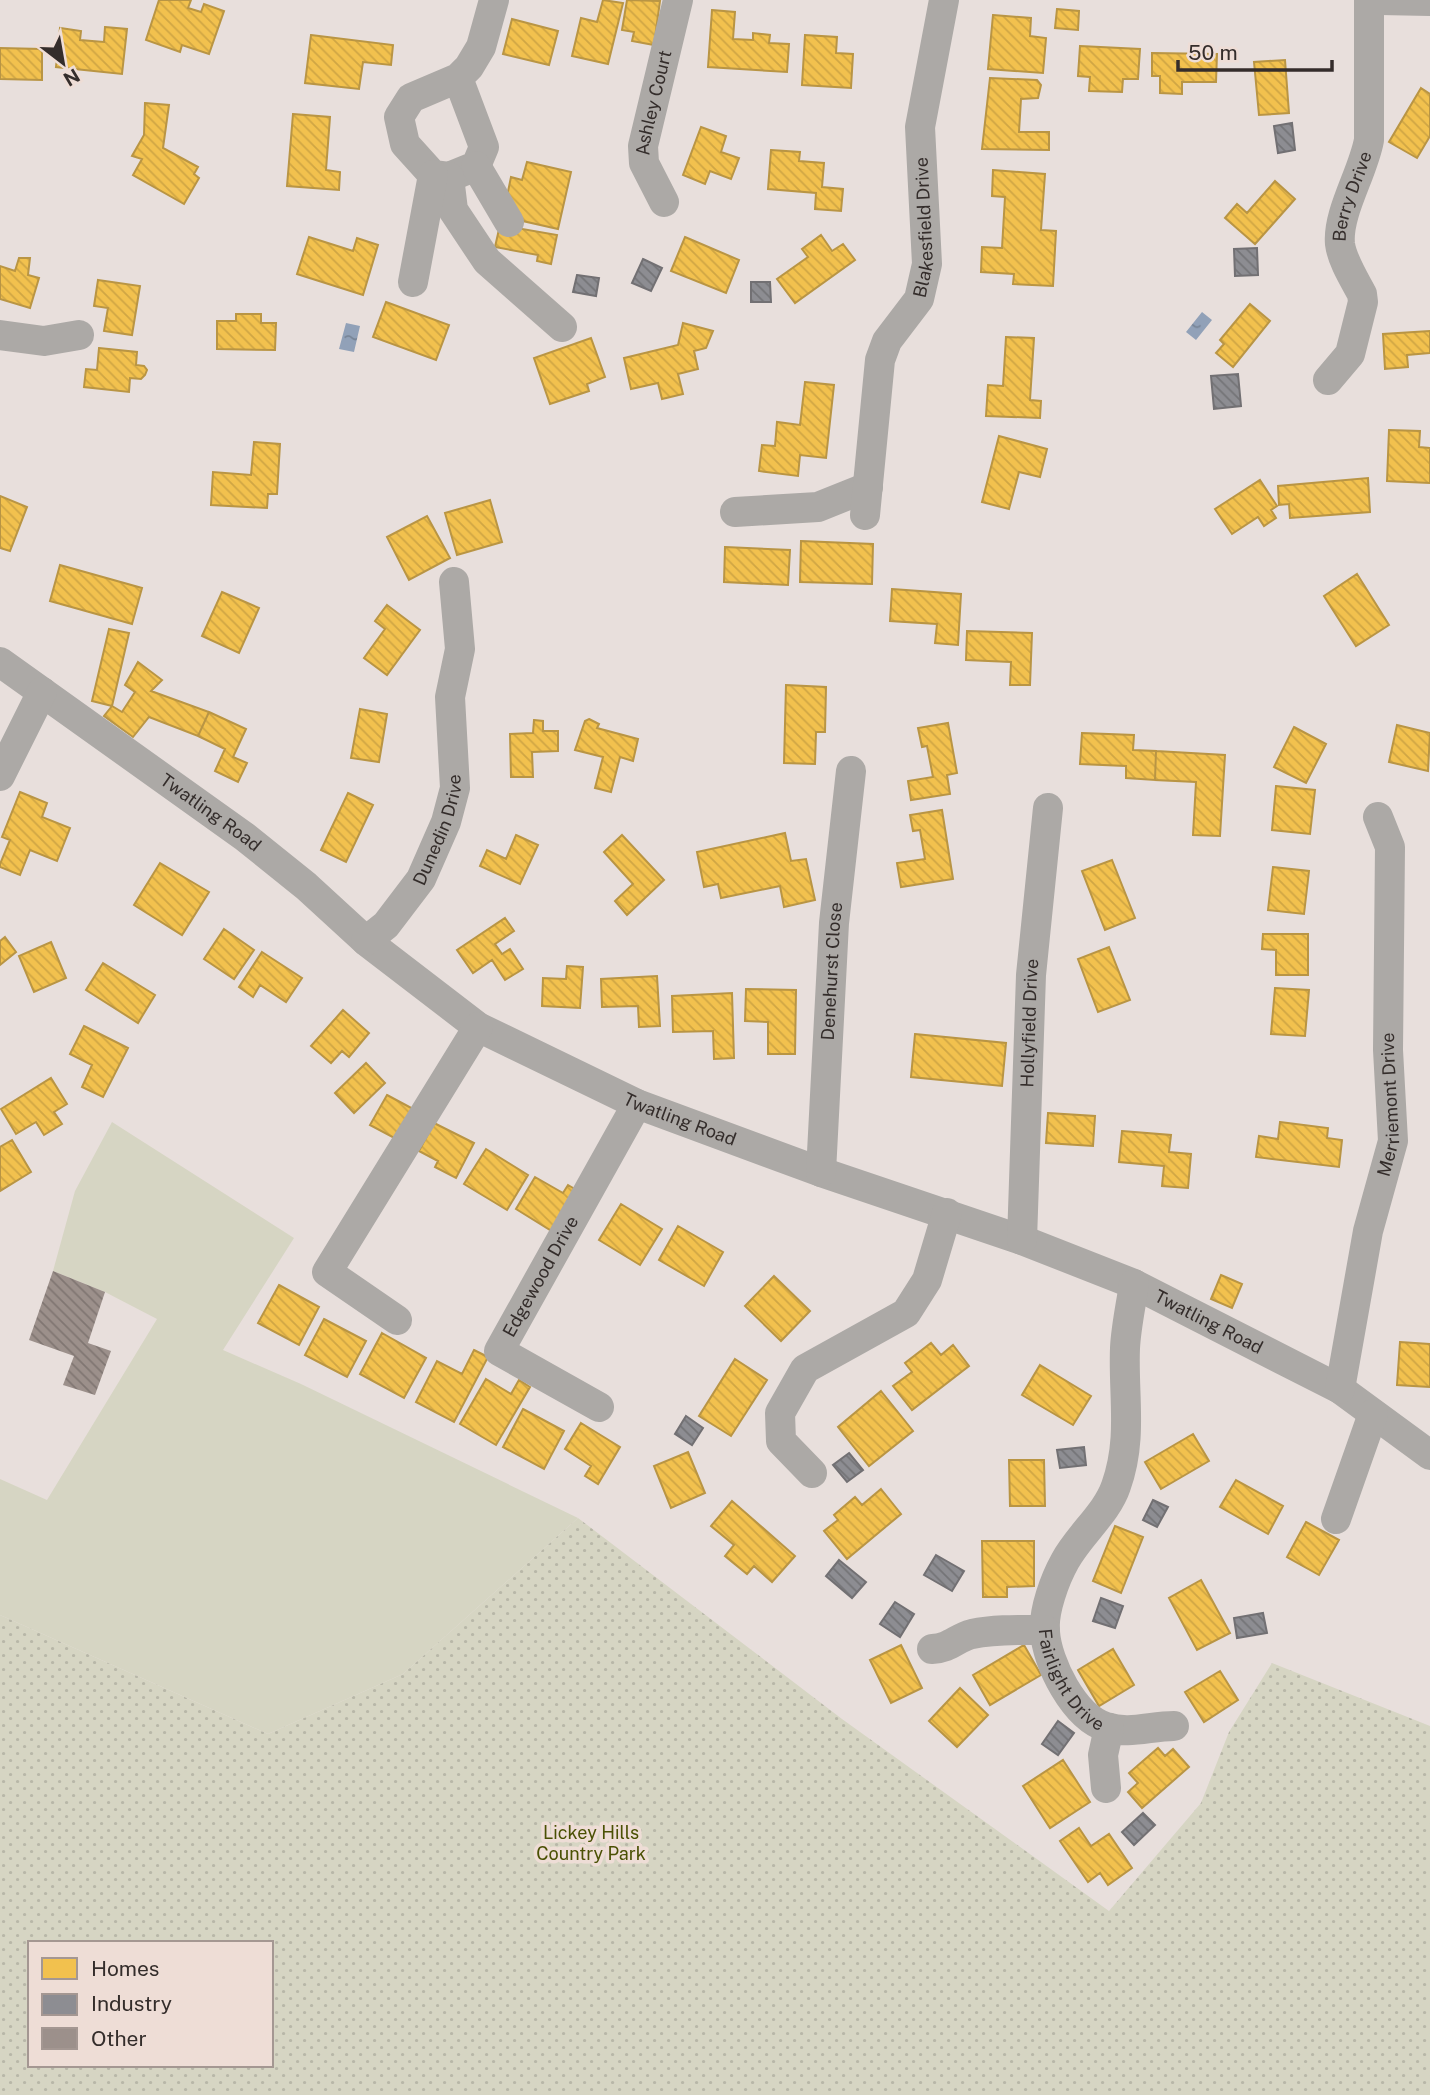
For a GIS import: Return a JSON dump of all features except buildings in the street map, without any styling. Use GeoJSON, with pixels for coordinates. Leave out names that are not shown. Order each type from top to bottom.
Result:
{"type":"FeatureCollection","features":[{"type":"Feature","properties":{"kind":"street"},"geometry":{"type":"LineString","coordinates":[[494,0],[481,47],[458,78],[411,97],[399,117],[405,144],[453,173],[509,222]]}},
{"type":"Feature","properties":{"kind":"street","name":"Ashley Court"},"geometry":{"type":"LineString","coordinates":[[664,202],[644,163],[643,146],[678,0]]}},
{"type":"Feature","properties":{"kind":"street","name":"Blakesfield Drive"},"geometry":{"type":"LineString","coordinates":[[735,512],[791,510],[867,501],[880,359],[887,341],[919,299],[927,264],[920,127],[944,0]]}},
{"type":"Feature","properties":{"kind":"street","name":"Berry Drive"},"geometry":{"type":"LineString","coordinates":[[1328,380],[1350,354],[1363,302],[1340,242],[1342,222],[1365,163],[1369,140],[1369,0]]}},
{"type":"Feature","properties":{"kind":"street"},"geometry":{"type":"LineString","coordinates":[[1380,0],[1430,1]]}},
{"type":"Feature","properties":{"kind":"street"},"geometry":{"type":"LineString","coordinates":[[413,282],[453,173],[484,147],[458,78]]}},
{"type":"Feature","properties":{"kind":"street"},"geometry":{"type":"LineString","coordinates":[[453,173],[453,210],[486,261],[562,327]]}},
{"type":"Feature","properties":{"kind":"street"},"geometry":{"type":"LineString","coordinates":[[0,335],[44,341],[79,335]]}},
{"type":"Feature","properties":{"kind":"street","name":"Dunedin Drive"},"geometry":{"type":"LineString","coordinates":[[366,942],[386,925],[421,879],[446,822],[454,788],[450,697],[460,649],[454,582]]}},
{"type":"Feature","properties":{"kind":"street","name":"Twatling Road"},"geometry":{"type":"LineString","coordinates":[[0,662],[245,837],[306,886],[366,942],[478,1027],[637,1104],[821,1172],[1022,1240],[1134,1284],[1340,1389],[1430,1455]]}},
{"type":"Feature","properties":{"kind":"street"},"geometry":{"type":"LineString","coordinates":[[0,776],[42,692]]}},
{"type":"Feature","properties":{"kind":"street","name":"Denehurst Close"},"geometry":{"type":"LineString","coordinates":[[821,1172],[834,923],[851,771]]}},
{"type":"Feature","properties":{"kind":"street","name":"Hollyfield Drive"},"geometry":{"type":"LineString","coordinates":[[1022,1240],[1030,1074],[1031,975],[1048,808]]}},
{"type":"Feature","properties":{"kind":"street","name":"Merriemont Drive"},"geometry":{"type":"LineString","coordinates":[[1340,1389],[1368,1231],[1393,1141],[1388,1050],[1390,847],[1378,817]]}},
{"type":"Feature","properties":{"kind":"street"},"geometry":{"type":"LineString","coordinates":[[397,1320],[327,1272],[478,1027]]}},
{"type":"Feature","properties":{"kind":"street","name":"Edgewood Drive"},"geometry":{"type":"LineString","coordinates":[[599,1407],[499,1351],[637,1104]]}},
{"type":"Feature","properties":{"kind":"street"},"geometry":{"type":"LineString","coordinates":[[813,1473],[782,1441],[780,1413],[805,1369],[906,1313],[927,1280],[947,1213]]}},
{"type":"Feature","properties":{"kind":"street","name":"Fairlight Drive"},"geometry":{"type":"LineString","coordinates":[[1134,1284],[1125,1348],[1128,1417],[1116,1488],[1065,1561],[1054,1589],[1045,1630],[1053,1666],[1073,1702],[1101,1726],[1126,1732],[1155,1726],[1174,1726]]}},
{"type":"Feature","properties":{"kind":"street"},"geometry":{"type":"LineString","coordinates":[[1336,1519],[1373,1414]]}},
{"type":"Feature","properties":{"kind":"street"},"geometry":{"type":"LineString","coordinates":[[932,1649],[947,1649],[970,1635],[1045,1630]]}},
{"type":"Feature","properties":{"kind":"street"},"geometry":{"type":"LineString","coordinates":[[1106,1788],[1103,1755],[1109,1728]]}},
{"type":"Feature","properties":{"kind":"green space"},"geometry":{"type":"Polygon","coordinates":[[[112,1122],[294,1238],[223,1350],[301,1384],[578,1518],[403,1674],[268,1734],[0,1615],[0,1479],[47,1500],[157,1319],[105,1292],[53,1271],[75,1191],[112,1122]]]}},
{"type":"Feature","properties":{"kind":"green space","name":"Lickey Hills Country Park"},"geometry":{"type":"Polygon","coordinates":[[[578,1518],[842,1719],[1109,1911],[1201,1803],[1229,1732],[1272,1663],[1430,1726],[1430,2095],[0,2095],[0,1615],[268,1734],[403,1674],[578,1518]]]}},
{"type":"Feature","properties":{"kind":"water"},"geometry":{"type":"Polygon","coordinates":[[[1202,312],[1212,320],[1196,340],[1186,332],[1202,312]]]}},
{"type":"Feature","properties":{"kind":"water"},"geometry":{"type":"Polygon","coordinates":[[[346,323],[360,326],[354,352],[339,349],[346,323]]]}}]}
